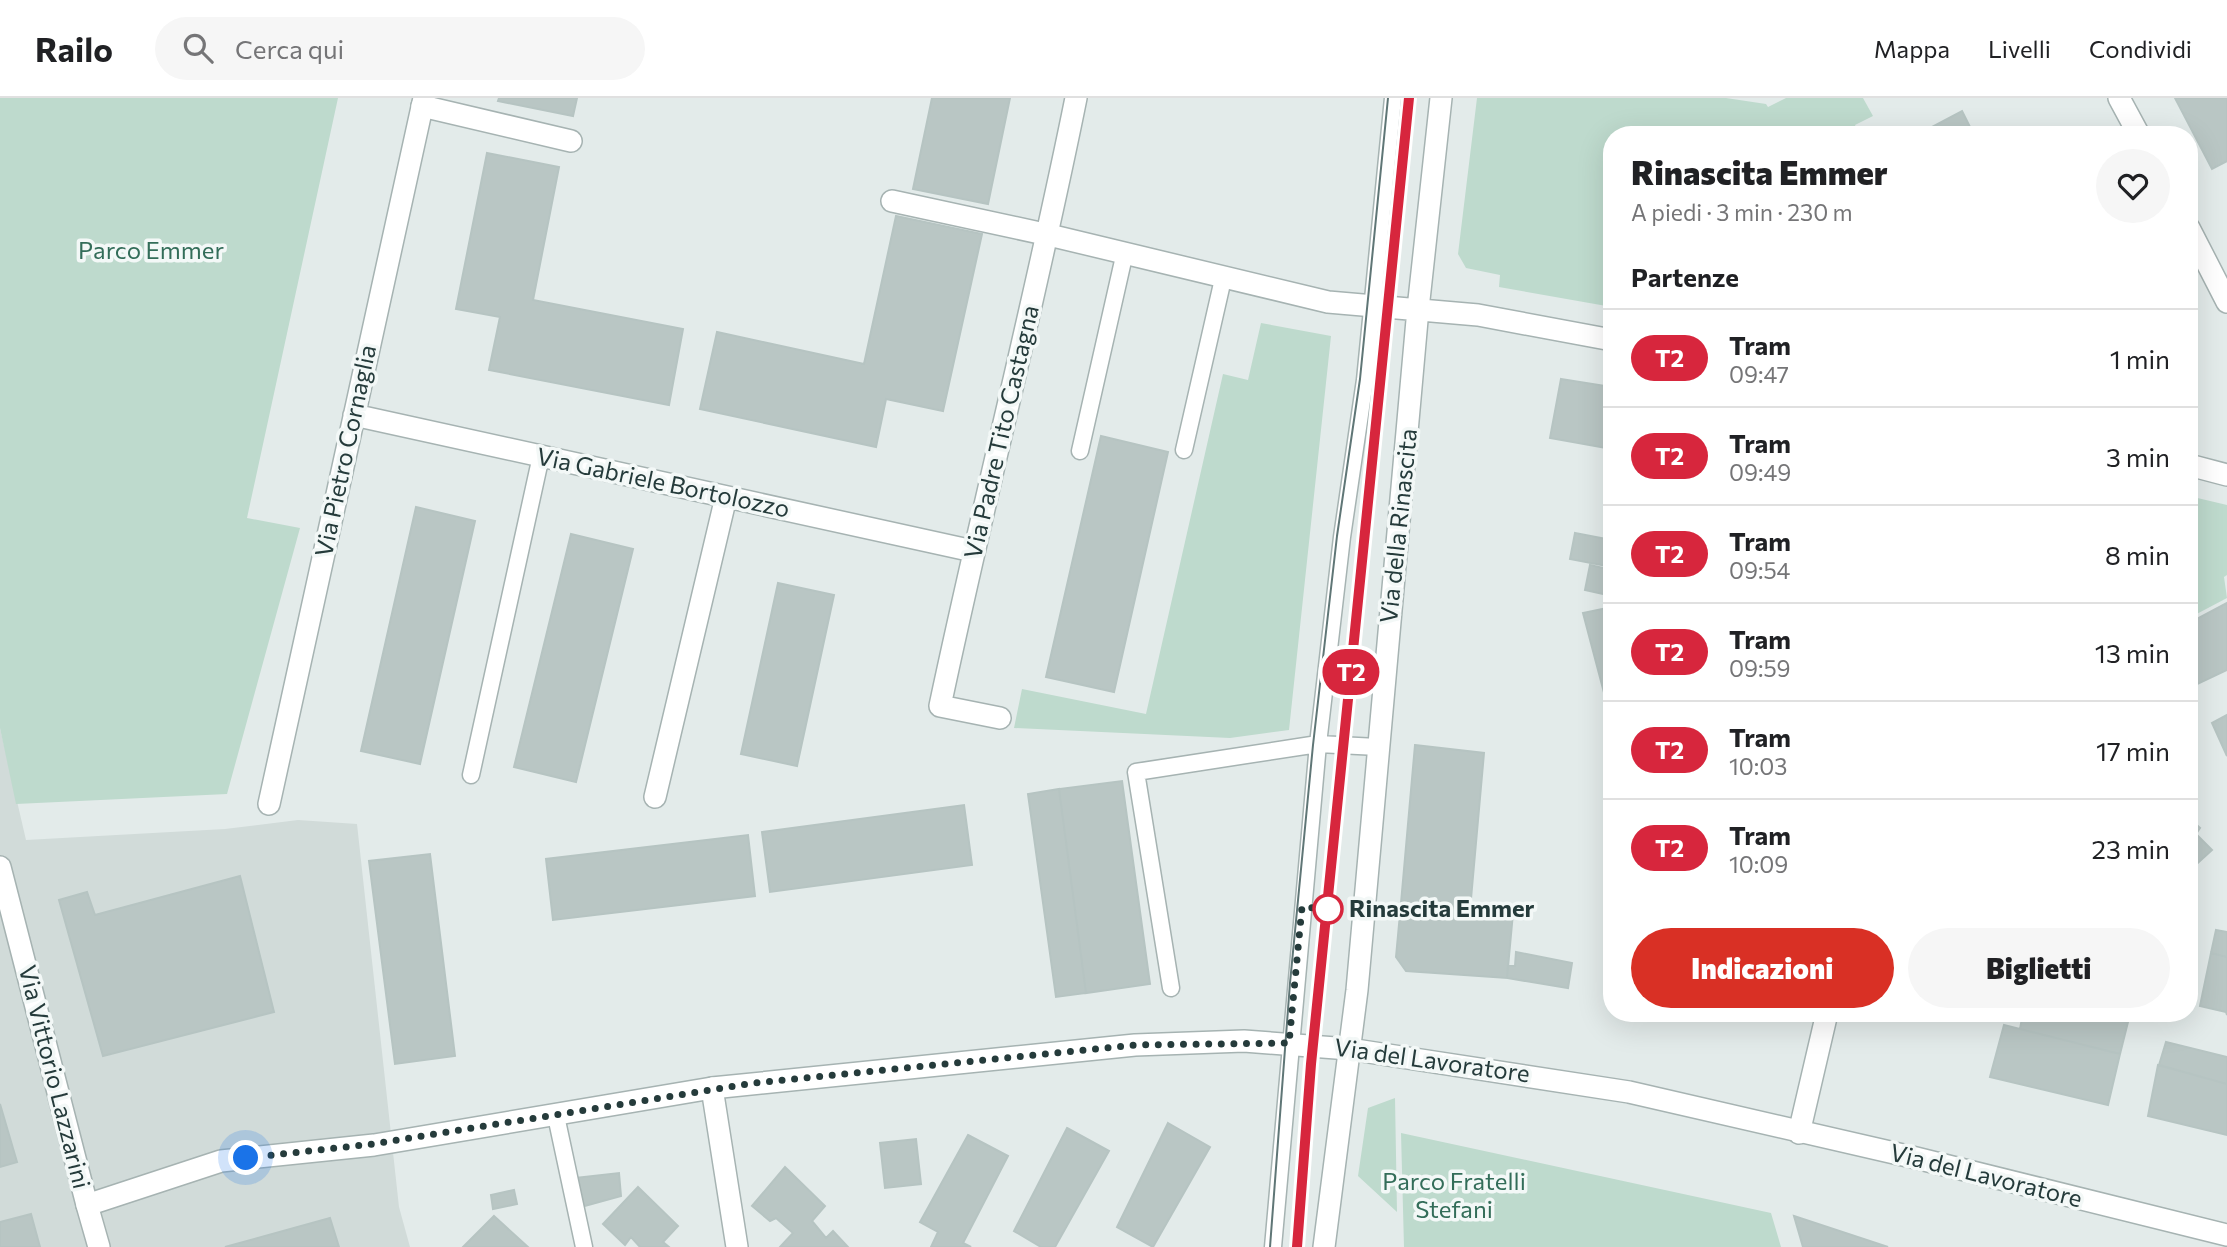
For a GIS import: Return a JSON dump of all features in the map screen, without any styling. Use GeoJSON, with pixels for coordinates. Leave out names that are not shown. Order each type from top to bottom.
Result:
{"type":"FeatureCollection","features":[{"type":"Feature","properties":{"kind":"street","name":"Via Padre Tito Castagna"},"geometry":{"type":"LineString","coordinates":[[1000,718],[940,706],[973,551],[1049,235],[1076,98]]}},
{"type":"Feature","properties":{"kind":"street","name":"Via della Rinascita"},"geometry":{"type":"LineString","coordinates":[[1324,1247],[1349,1049],[1418,309],[1441,98]]}},
{"type":"Feature","properties":{"kind":"street"},"geometry":{"type":"LineString","coordinates":[[2119,98],[2133,126]]}},
{"type":"Feature","properties":{"kind":"street"},"geometry":{"type":"LineString","coordinates":[[423,102],[571,141]]}},
{"type":"Feature","properties":{"kind":"street","name":"Via Pietro Cornaglia"},"geometry":{"type":"LineString","coordinates":[[269,804],[423,102]]}},
{"type":"Feature","properties":{"kind":"street"},"geometry":{"type":"LineString","coordinates":[[892,201],[1125,252],[1223,279],[1328,302],[1478,315],[1603,338]]}},
{"type":"Feature","properties":{"kind":"street"},"geometry":{"type":"LineString","coordinates":[[2198,246],[2227,302]]}},
{"type":"Feature","properties":{"kind":"street","name":"Via Gabriele Bortolozzo"},"geometry":{"type":"LineString","coordinates":[[354,415],[973,551]]}},
{"type":"Feature","properties":{"kind":"street"},"geometry":{"type":"LineString","coordinates":[[2198,467],[2227,475]]}},
{"type":"Feature","properties":{"kind":"street"},"geometry":{"type":"LineString","coordinates":[[655,797],[726,497]]}},
{"type":"Feature","properties":{"kind":"street","name":"Via Vittorio Lazzarini"},"geometry":{"type":"LineString","coordinates":[[0,867],[99,1247]]}},
{"type":"Feature","properties":{"kind":"street"},"geometry":{"type":"LineString","coordinates":[[1799,1133],[1825,1022]]}},
{"type":"Feature","properties":{"kind":"street","name":"Via del Lavoratore"},"geometry":{"type":"LineString","coordinates":[[87,1205],[221,1161],[373,1144],[556,1116],[712,1088],[1135,1045],[1289,1043],[1349,1049],[1629,1092],[1929,1161],[2227,1235]]}},
{"type":"Feature","properties":{"kind":"street"},"geometry":{"type":"LineString","coordinates":[[712,1088],[737,1247]]}},
{"type":"Feature","properties":{"kind":"lane","name":"Via della Rinascita"},"geometry":{"type":"LineString","coordinates":[[1273,1247],[1289,1043],[1318,744],[1342,537],[1365,380],[1393,98]]}},
{"type":"Feature","properties":{"kind":"lane"},"geometry":{"type":"LineString","coordinates":[[1080,451],[1125,252]]}},
{"type":"Feature","properties":{"kind":"lane"},"geometry":{"type":"LineString","coordinates":[[1184,450],[1223,279]]}},
{"type":"Feature","properties":{"kind":"lane"},"geometry":{"type":"LineString","coordinates":[[471,775],[541,456]]}},
{"type":"Feature","properties":{"kind":"lane"},"geometry":{"type":"LineString","coordinates":[[1171,988],[1136,772],[1318,744],[1378,747]]}},
{"type":"Feature","properties":{"kind":"lane"},"geometry":{"type":"LineString","coordinates":[[556,1116],[584,1247]]}},
{"type":"Feature","properties":{"kind":"shaded area"},"geometry":{"type":"Polygon","coordinates":[[[0,728],[26,840],[225,829],[298,820],[357,824],[399,1207],[410,1247],[0,1247],[0,728]]]}},
{"type":"Feature","properties":{"kind":"green space","name":"Parco Emmer"},"geometry":{"type":"Polygon","coordinates":[[[0,98],[338,98],[247,518],[300,528],[227,794],[16,804],[0,728],[0,98]]]}},
{"type":"Feature","properties":{"kind":"green space"},"geometry":{"type":"Polygon","coordinates":[[[1477,98],[1726,98],[1766,104],[1768,107],[1786,98],[1863,98],[1873,116],[1855,126],[1603,126],[1603,305],[1499,287],[1500,275],[1466,268],[1458,254],[1477,98]]]}},
{"type":"Feature","properties":{"kind":"green space"},"geometry":{"type":"Polygon","coordinates":[[[1261,323],[1331,336],[1289,730],[1230,738],[1014,728],[1022,689],[1146,714],[1223,374],[1248,380],[1261,323]]]}},
{"type":"Feature","properties":{"kind":"green space"},"geometry":{"type":"Polygon","coordinates":[[[2198,498],[2227,505],[2227,575],[2224,577],[2227,598],[2198,613],[2198,498]]]}},
{"type":"Feature","properties":{"kind":"green space"},"geometry":{"type":"Polygon","coordinates":[[[1395,1098],[1397,1212],[1358,1176],[1368,1108],[1395,1098]]]}},
{"type":"Feature","properties":{"kind":"green space","name":"Parco Fratelli Stefani"},"geometry":{"type":"Polygon","coordinates":[[[1401,1133],[1771,1213],[1781,1247],[1404,1247],[1401,1133]]]}},
{"type":"Feature","properties":{"kind":"building"},"geometry":{"type":"Polygon","coordinates":[[[499,98],[577,98],[573,116],[498,101],[499,98]]]}},
{"type":"Feature","properties":{"kind":"building"},"geometry":{"type":"Polygon","coordinates":[[[932,98],[1010,98],[988,204],[913,189],[932,98]]]}},
{"type":"Feature","properties":{"kind":"building"},"geometry":{"type":"Polygon","coordinates":[[[2175,98],[2227,98],[2227,161],[2212,169],[2198,142],[2198,126],[2190,126],[2175,98]]]}},
{"type":"Feature","properties":{"kind":"building"},"geometry":{"type":"Polygon","coordinates":[[[1962,111],[1970,126],[1934,126],[1962,111]]]}},
{"type":"Feature","properties":{"kind":"building"},"geometry":{"type":"Polygon","coordinates":[[[487,153],[559,167],[533,300],[683,329],[669,405],[489,370],[500,317],[456,309],[487,153]]]}},
{"type":"Feature","properties":{"kind":"building"},"geometry":{"type":"Polygon","coordinates":[[[896,216],[982,234],[943,411],[886,399],[876,447],[700,409],[717,332],[864,364],[896,216]]]}},
{"type":"Feature","properties":{"kind":"building"},"geometry":{"type":"Polygon","coordinates":[[[1561,379],[1603,386],[1603,447],[1550,438],[1561,379]]]}},
{"type":"Feature","properties":{"kind":"building"},"geometry":{"type":"Polygon","coordinates":[[[1101,436],[1168,452],[1114,692],[1046,677],[1101,436]]]}},
{"type":"Feature","properties":{"kind":"building"},"geometry":{"type":"Polygon","coordinates":[[[416,507],[475,521],[420,764],[361,751],[416,507]]]}},
{"type":"Feature","properties":{"kind":"building"},"geometry":{"type":"Polygon","coordinates":[[[1575,533],[1603,538],[1603,565],[1570,559],[1575,533]]]}},
{"type":"Feature","properties":{"kind":"building"},"geometry":{"type":"Polygon","coordinates":[[[571,534],[633,549],[576,782],[514,767],[571,534]]]}},
{"type":"Feature","properties":{"kind":"building"},"geometry":{"type":"Polygon","coordinates":[[[1590,565],[1603,568],[1603,594],[1585,590],[1590,565]]]}},
{"type":"Feature","properties":{"kind":"building"},"geometry":{"type":"Polygon","coordinates":[[[778,583],[834,595],[797,766],[741,754],[778,583]]]}},
{"type":"Feature","properties":{"kind":"building"},"geometry":{"type":"Polygon","coordinates":[[[2227,603],[2227,670],[2198,684],[2198,618],[2227,603]]]}},
{"type":"Feature","properties":{"kind":"building"},"geometry":{"type":"Polygon","coordinates":[[[1603,609],[1603,689],[1583,613],[1603,609]]]}},
{"type":"Feature","properties":{"kind":"building"},"geometry":{"type":"Polygon","coordinates":[[[2227,715],[2227,756],[2212,723],[2227,715]]]}},
{"type":"Feature","properties":{"kind":"building"},"geometry":{"type":"Polygon","coordinates":[[[1415,745],[1484,753],[1470,910],[1401,903],[1415,745]]]}},
{"type":"Feature","properties":{"kind":"building"},"geometry":{"type":"Polygon","coordinates":[[[1122,781],[1150,984],[1086,993],[1059,789],[1122,781]]]}},
{"type":"Feature","properties":{"kind":"building"},"geometry":{"type":"Polygon","coordinates":[[[1059,789],[1086,993],[1056,997],[1028,794],[1059,789]]]}},
{"type":"Feature","properties":{"kind":"building"},"geometry":{"type":"Polygon","coordinates":[[[964,805],[972,865],[770,892],[762,832],[964,805]]]}},
{"type":"Feature","properties":{"kind":"building"},"geometry":{"type":"Polygon","coordinates":[[[748,835],[755,896],[553,920],[546,859],[748,835]]]}},
{"type":"Feature","properties":{"kind":"building"},"geometry":{"type":"Polygon","coordinates":[[[2198,836],[2212,850],[2198,863],[2198,836]]]}},
{"type":"Feature","properties":{"kind":"building"},"geometry":{"type":"Polygon","coordinates":[[[430,854],[455,1056],[395,1064],[369,861],[430,854]]]}},
{"type":"Feature","properties":{"kind":"building"},"geometry":{"type":"Polygon","coordinates":[[[240,876],[274,1012],[103,1056],[59,900],[87,892],[95,915],[240,876]]]}},
{"type":"Feature","properties":{"kind":"building"},"geometry":{"type":"Polygon","coordinates":[[[1401,903],[1513,913],[1507,978],[1406,971],[1396,957],[1401,903]]]}},
{"type":"Feature","properties":{"kind":"building"},"geometry":{"type":"Polygon","coordinates":[[[2216,930],[2227,932],[2227,957],[2211,953],[2216,930]]]}},
{"type":"Feature","properties":{"kind":"building"},"geometry":{"type":"Polygon","coordinates":[[[1516,952],[1572,963],[1568,988],[1507,978],[1508,965],[1515,966],[1516,952]]]}},
{"type":"Feature","properties":{"kind":"building"},"geometry":{"type":"Polygon","coordinates":[[[2211,953],[2227,957],[2227,1015],[2226,1012],[2200,1006],[2211,953]]]}},
{"type":"Feature","properties":{"kind":"building"},"geometry":{"type":"Polygon","coordinates":[[[2021,1022],[2128,1022],[2120,1054],[2020,1029],[2021,1022]]]}},
{"type":"Feature","properties":{"kind":"building"},"geometry":{"type":"Polygon","coordinates":[[[2004,1025],[2120,1054],[2108,1105],[1990,1077],[2004,1025]]]}},
{"type":"Feature","properties":{"kind":"building"},"geometry":{"type":"Polygon","coordinates":[[[2166,1042],[2227,1057],[2227,1084],[2159,1065],[2166,1042]]]}},
{"type":"Feature","properties":{"kind":"building"},"geometry":{"type":"Polygon","coordinates":[[[2158,1065],[2227,1084],[2227,1135],[2148,1116],[2158,1065]]]}},
{"type":"Feature","properties":{"kind":"building"},"geometry":{"type":"Polygon","coordinates":[[[0,1104],[17,1162],[0,1167],[0,1104]]]}},
{"type":"Feature","properties":{"kind":"building"},"geometry":{"type":"Polygon","coordinates":[[[1168,1123],[1210,1147],[1153,1247],[1117,1227],[1168,1123]]]}},
{"type":"Feature","properties":{"kind":"building"},"geometry":{"type":"Polygon","coordinates":[[[1067,1128],[1109,1151],[1055,1247],[1041,1247],[1014,1231],[1067,1128]]]}},
{"type":"Feature","properties":{"kind":"building"},"geometry":{"type":"Polygon","coordinates":[[[968,1135],[1008,1156],[963,1243],[971,1247],[931,1247],[938,1232],[920,1222],[968,1135]]]}},
{"type":"Feature","properties":{"kind":"building"},"geometry":{"type":"Polygon","coordinates":[[[916,1139],[921,1184],[885,1188],[880,1143],[916,1139]]]}},
{"type":"Feature","properties":{"kind":"building"},"geometry":{"type":"Polygon","coordinates":[[[785,1167],[825,1206],[812,1221],[826,1238],[833,1231],[848,1247],[780,1247],[793,1233],[776,1218],[770,1221],[752,1206],[785,1167]]]}},
{"type":"Feature","properties":{"kind":"building"},"geometry":{"type":"Polygon","coordinates":[[[619,1173],[621,1196],[581,1207],[574,1178],[619,1173]]]}},
{"type":"Feature","properties":{"kind":"building"},"geometry":{"type":"Polygon","coordinates":[[[638,1187],[678,1226],[663,1242],[669,1247],[640,1247],[631,1237],[625,1245],[603,1224],[638,1187]]]}},
{"type":"Feature","properties":{"kind":"building"},"geometry":{"type":"Polygon","coordinates":[[[514,1190],[517,1204],[493,1209],[491,1195],[514,1190]]]}},
{"type":"Feature","properties":{"kind":"building"},"geometry":{"type":"Polygon","coordinates":[[[31,1214],[40,1247],[0,1247],[0,1222],[31,1214]]]}},
{"type":"Feature","properties":{"kind":"building"},"geometry":{"type":"Polygon","coordinates":[[[494,1216],[528,1247],[463,1247],[494,1216]]]}},
{"type":"Feature","properties":{"kind":"building"},"geometry":{"type":"Polygon","coordinates":[[[1794,1216],[1888,1247],[1803,1247],[1794,1216]]]}},
{"type":"Feature","properties":{"kind":"building"},"geometry":{"type":"Polygon","coordinates":[[[330,1218],[339,1247],[225,1247],[330,1218]]]}},
{"type":"Feature","properties":{"kind":"tram line"},"geometry":{"type":"LineString","coordinates":[[1270,1247],[1290,983],[1313,745],[1337,536],[1360,379],[1388,98]]}},
{"type":"Feature","properties":{"kind":"tram line"},"geometry":{"type":"LineString","coordinates":[[1297,1247],[1313,1045],[1409,98]]}},
{"type":"Feature","properties":{"kind":"tram line","name":"T2"},"geometry":{"type":"LineString","coordinates":[[1297,1247],[1311,1064],[1321,987],[1409,98]]}},
{"type":"Feature","properties":{"kind":"place","name":"Rinascita Emmer"},"geometry":{"type":"Point","coordinates":[1328,909]}},
{"type":"Feature","properties":{"kind":"route"},"geometry":{"type":"LineString","coordinates":[[246,1158],[373,1144],[754,1083],[1135,1045],[1244,1041],[1289,1043],[1302,907],[1328,909]]}}]}
